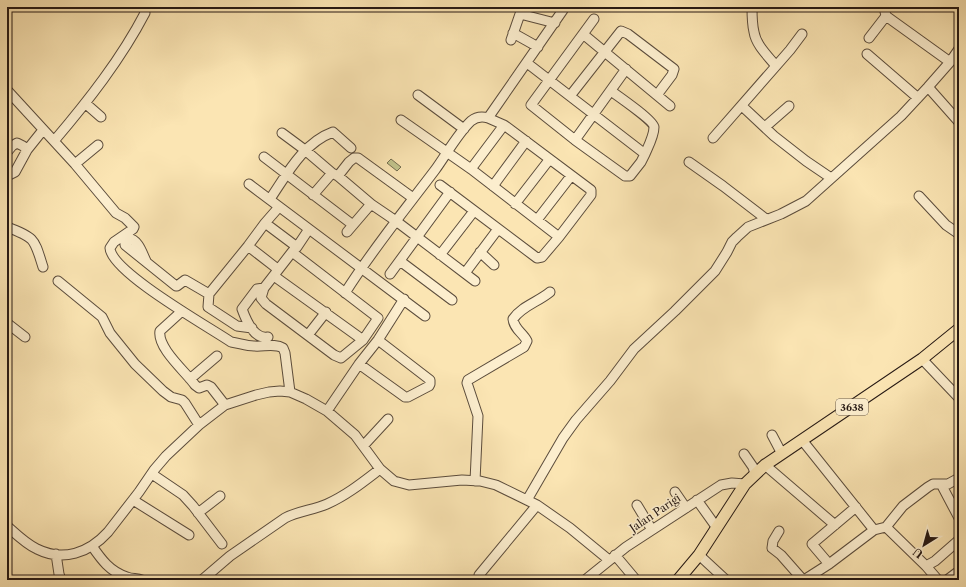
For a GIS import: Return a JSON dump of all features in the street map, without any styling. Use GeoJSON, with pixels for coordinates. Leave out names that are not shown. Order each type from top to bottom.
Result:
{"type":"FeatureCollection","features":[{"type":"Feature","properties":{"kind":"main road","name":"3638"},"geometry":{"type":"LineString","coordinates":[[745,484],[765,465],[958,333]]}},
{"type":"Feature","properties":{"kind":"main road"},"geometry":{"type":"LineString","coordinates":[[678,580],[699,555],[745,484]]}},
{"type":"Feature","properties":{"kind":"street"},"geometry":{"type":"LineString","coordinates":[[54,141],[85,104],[128,43],[145,12],[144,7]]}},
{"type":"Feature","properties":{"kind":"street"},"geometry":{"type":"LineString","coordinates":[[752,7],[753,31],[755,37],[759,45],[776,66]]}},
{"type":"Feature","properties":{"kind":"street"},"geometry":{"type":"LineString","coordinates":[[884,7],[886,16],[950,62]]}},
{"type":"Feature","properties":{"kind":"street"},"geometry":{"type":"LineString","coordinates":[[538,47],[512,37],[521,10],[555,23]]}},
{"type":"Feature","properties":{"kind":"street"},"geometry":{"type":"LineString","coordinates":[[488,118],[563,10]]}},
{"type":"Feature","properties":{"kind":"street"},"geometry":{"type":"LineString","coordinates":[[869,38],[886,16]]}},
{"type":"Feature","properties":{"kind":"street"},"geometry":{"type":"LineString","coordinates":[[594,19],[532,104],[532,107],[575,140],[628,177],[639,166],[650,142],[654,128],[653,124],[647,117],[611,91]]}},
{"type":"Feature","properties":{"kind":"street"},"geometry":{"type":"LineString","coordinates":[[570,96],[620,32],[624,32],[674,69],[672,76],[657,95]]}},
{"type":"Feature","properties":{"kind":"street"},"geometry":{"type":"LineString","coordinates":[[583,34],[670,106]]}},
{"type":"Feature","properties":{"kind":"street"},"geometry":{"type":"LineString","coordinates":[[713,138],[742,106],[802,34]]}},
{"type":"Feature","properties":{"kind":"street"},"geometry":{"type":"LineString","coordinates":[[527,500],[576,420],[610,381],[634,348],[675,311],[715,271],[732,242],[748,227],[781,214],[806,201],[890,126],[918,98],[950,62],[959,48]]}},
{"type":"Feature","properties":{"kind":"street"},"geometry":{"type":"LineString","coordinates":[[866,54],[918,98]]}},
{"type":"Feature","properties":{"kind":"street"},"geometry":{"type":"LineString","coordinates":[[526,63],[645,154]]}},
{"type":"Feature","properties":{"kind":"street"},"geometry":{"type":"LineString","coordinates":[[575,140],[592,114],[611,91],[626,69]]}},
{"type":"Feature","properties":{"kind":"street"},"geometry":{"type":"LineString","coordinates":[[928,87],[959,122]]}},
{"type":"Feature","properties":{"kind":"street"},"geometry":{"type":"LineString","coordinates":[[7,90],[75,164],[116,213],[125,218],[134,227],[129,233],[114,242],[110,248],[112,257],[144,286],[231,342],[256,347],[276,346],[283,348],[285,352],[290,392]]}},
{"type":"Feature","properties":{"kind":"street"},"geometry":{"type":"LineString","coordinates":[[418,95],[464,129]]}},
{"type":"Feature","properties":{"kind":"street"},"geometry":{"type":"LineString","coordinates":[[85,104],[101,117]]}},
{"type":"Feature","properties":{"kind":"street"},"geometry":{"type":"LineString","coordinates":[[742,106],[774,136],[831,178]]}},
{"type":"Feature","properties":{"kind":"street"},"geometry":{"type":"LineString","coordinates":[[765,127],[789,106]]}},
{"type":"Feature","properties":{"kind":"street"},"geometry":{"type":"LineString","coordinates":[[345,293],[361,267],[448,153],[464,129],[472,120],[478,117],[488,118],[504,125],[549,160],[592,190],[592,193],[559,237],[542,257],[537,258],[440,185]]}},
{"type":"Feature","properties":{"kind":"street"},"geometry":{"type":"LineString","coordinates":[[401,120],[471,169],[559,237]]}},
{"type":"Feature","properties":{"kind":"street"},"geometry":{"type":"LineString","coordinates":[[471,169],[504,125]]}},
{"type":"Feature","properties":{"kind":"street"},"geometry":{"type":"LineString","coordinates":[[7,176],[15,172],[27,150],[43,130]]}},
{"type":"Feature","properties":{"kind":"street"},"geometry":{"type":"LineString","coordinates":[[270,199],[305,150],[317,139],[333,132],[351,148]]}},
{"type":"Feature","properties":{"kind":"street"},"geometry":{"type":"LineString","coordinates":[[282,133],[371,204],[396,221],[475,281]]}},
{"type":"Feature","properties":{"kind":"street"},"geometry":{"type":"LineString","coordinates":[[493,186],[526,141]]}},
{"type":"Feature","properties":{"kind":"street"},"geometry":{"type":"LineString","coordinates":[[7,152],[14,144],[17,143],[27,150]]}},
{"type":"Feature","properties":{"kind":"street"},"geometry":{"type":"LineString","coordinates":[[75,164],[98,146]]}},
{"type":"Feature","properties":{"kind":"street"},"geometry":{"type":"LineString","coordinates":[[264,157],[313,195],[350,229],[371,204]]}},
{"type":"Feature","properties":{"kind":"street"},"geometry":{"type":"LineString","coordinates":[[313,195],[349,162],[354,158],[358,158],[413,198]]}},
{"type":"Feature","properties":{"kind":"street"},"geometry":{"type":"LineString","coordinates":[[515,204],[549,160]]}},
{"type":"Feature","properties":{"kind":"street"},"geometry":{"type":"LineString","coordinates":[[689,162],[723,186],[766,220]]}},
{"type":"Feature","properties":{"kind":"street"},"geometry":{"type":"LineString","coordinates":[[537,220],[571,176]]}},
{"type":"Feature","properties":{"kind":"street"},"geometry":{"type":"LineString","coordinates":[[249,184],[425,316]]}},
{"type":"Feature","properties":{"kind":"street"},"geometry":{"type":"LineString","coordinates":[[390,274],[418,238],[450,192]]}},
{"type":"Feature","properties":{"kind":"street"},"geometry":{"type":"LineString","coordinates":[[919,196],[946,225],[954,232],[959,234]]}},
{"type":"Feature","properties":{"kind":"street"},"geometry":{"type":"LineString","coordinates":[[252,328],[237,326],[208,307],[209,294],[279,207]]}},
{"type":"Feature","properties":{"kind":"street"},"geometry":{"type":"LineString","coordinates":[[440,255],[474,211]]}},
{"type":"Feature","properties":{"kind":"street"},"geometry":{"type":"LineString","coordinates":[[265,223],[294,250],[345,293],[378,318],[363,340],[341,358],[334,355],[261,298],[264,288],[275,272],[294,250],[309,229]]}},
{"type":"Feature","properties":{"kind":"street"},"geometry":{"type":"LineString","coordinates":[[7,227],[25,234],[33,240],[43,267]]}},
{"type":"Feature","properties":{"kind":"street"},"geometry":{"type":"LineString","coordinates":[[465,273],[498,229]]}},
{"type":"Feature","properties":{"kind":"street"},"geometry":{"type":"LineString","coordinates":[[248,246],[275,272],[363,340]]}},
{"type":"Feature","properties":{"kind":"street"},"geometry":{"type":"LineString","coordinates":[[480,252],[494,265]]}},
{"type":"Feature","properties":{"kind":"street"},"geometry":{"type":"LineString","coordinates":[[400,261],[452,300]]}},
{"type":"Feature","properties":{"kind":"street"},"geometry":{"type":"LineString","coordinates":[[146,262],[176,286],[185,280],[209,294]]}},
{"type":"Feature","properties":{"kind":"street"},"geometry":{"type":"LineString","coordinates":[[58,280],[102,317],[110,333],[135,364],[163,391],[171,397],[182,400],[199,424]]}},
{"type":"Feature","properties":{"kind":"street"},"geometry":{"type":"LineString","coordinates":[[232,323],[257,289],[264,288]]}},
{"type":"Feature","properties":{"kind":"street"},"geometry":{"type":"LineString","coordinates":[[475,481],[478,416],[467,383],[468,380],[524,347],[527,341],[514,325],[513,320],[526,307],[550,292]]}},
{"type":"Feature","properties":{"kind":"street"},"geometry":{"type":"LineString","coordinates":[[327,411],[359,364],[378,340],[404,299]]}},
{"type":"Feature","properties":{"kind":"street"},"geometry":{"type":"LineString","coordinates":[[242,309],[244,316],[260,337],[268,337]]}},
{"type":"Feature","properties":{"kind":"street"},"geometry":{"type":"LineString","coordinates":[[182,311],[161,330],[160,337],[164,346],[172,358],[198,388],[207,385],[211,387],[225,405]]}},
{"type":"Feature","properties":{"kind":"street"},"geometry":{"type":"LineString","coordinates":[[308,335],[326,312]]}},
{"type":"Feature","properties":{"kind":"street"},"geometry":{"type":"LineString","coordinates":[[7,323],[25,337]]}},
{"type":"Feature","properties":{"kind":"street"},"geometry":{"type":"LineString","coordinates":[[359,364],[408,397],[429,386],[430,380],[378,340]]}},
{"type":"Feature","properties":{"kind":"street"},"geometry":{"type":"LineString","coordinates":[[190,379],[217,356]]}},
{"type":"Feature","properties":{"kind":"street"},"geometry":{"type":"LineString","coordinates":[[922,359],[959,398]]}},
{"type":"Feature","properties":{"kind":"street"},"geometry":{"type":"LineString","coordinates":[[7,526],[36,549],[56,554],[71,555],[92,546],[108,532],[166,456],[199,424],[225,405],[269,392],[290,392],[327,411],[356,435],[380,469],[394,482],[409,485],[462,480],[480,481],[496,485],[537,505],[612,557],[636,580]]}},
{"type":"Feature","properties":{"kind":"street"},"geometry":{"type":"LineString","coordinates":[[364,445],[388,419]]}},
{"type":"Feature","properties":{"kind":"street"},"geometry":{"type":"LineString","coordinates":[[772,435],[782,454]]}},
{"type":"Feature","properties":{"kind":"street"},"geometry":{"type":"LineString","coordinates":[[802,440],[874,530]]}},
{"type":"Feature","properties":{"kind":"street"},"geometry":{"type":"LineString","coordinates":[[744,454],[753,467],[755,474]]}},
{"type":"Feature","properties":{"kind":"street"},"geometry":{"type":"LineString","coordinates":[[765,465],[835,525]]}},
{"type":"Feature","properties":{"kind":"street"},"geometry":{"type":"LineString","coordinates":[[202,580],[230,556],[285,518],[326,504],[346,495],[380,469]]}},
{"type":"Feature","properties":{"kind":"street"},"geometry":{"type":"LineString","coordinates":[[152,474],[183,495],[222,544]]}},
{"type":"Feature","properties":{"kind":"street"},"geometry":{"type":"LineString","coordinates":[[779,531],[772,544],[772,548],[781,555],[803,580],[829,564],[874,530],[886,527],[903,506],[918,493],[933,484],[948,484],[959,478]]}},
{"type":"Feature","properties":{"kind":"street","name":"Jalan Parigi"},"geometry":{"type":"LineString","coordinates":[[585,580],[612,557],[696,500],[721,485],[732,483],[745,484]]}},
{"type":"Feature","properties":{"kind":"street"},"geometry":{"type":"LineString","coordinates":[[941,484],[959,518]]}},
{"type":"Feature","properties":{"kind":"street"},"geometry":{"type":"LineString","coordinates":[[675,492],[686,508]]}},
{"type":"Feature","properties":{"kind":"street"},"geometry":{"type":"LineString","coordinates":[[198,513],[220,496]]}},
{"type":"Feature","properties":{"kind":"street"},"geometry":{"type":"LineString","coordinates":[[133,500],[189,535]]}},
{"type":"Feature","properties":{"kind":"street"},"geometry":{"type":"LineString","coordinates":[[696,500],[717,528]]}},
{"type":"Feature","properties":{"kind":"street"},"geometry":{"type":"LineString","coordinates":[[479,575],[537,505]]}},
{"type":"Feature","properties":{"kind":"street"},"geometry":{"type":"LineString","coordinates":[[637,505],[652,530]]}},
{"type":"Feature","properties":{"kind":"street"},"geometry":{"type":"LineString","coordinates":[[829,564],[812,544],[856,507]]}},
{"type":"Feature","properties":{"kind":"street"},"geometry":{"type":"LineString","coordinates":[[886,527],[926,566],[934,579]]}},
{"type":"Feature","properties":{"kind":"street"},"geometry":{"type":"LineString","coordinates":[[926,566],[935,561],[959,540]]}},
{"type":"Feature","properties":{"kind":"street"},"geometry":{"type":"LineString","coordinates":[[92,546],[108,567],[125,577],[142,580]]}},
{"type":"Feature","properties":{"kind":"street"},"geometry":{"type":"LineString","coordinates":[[56,554],[61,580]]}},
{"type":"Feature","properties":{"kind":"street"},"geometry":{"type":"LineString","coordinates":[[699,555],[726,580]]}},
{"type":"Feature","properties":{"kind":"street"},"geometry":{"type":"LineString","coordinates":[[947,580],[959,571]]}},
{"type":"Feature","properties":{"kind":"green space"},"geometry":{"type":"Polygon","coordinates":[[[391,159],[401,167],[397,171],[387,163],[391,159]]]}}]}
